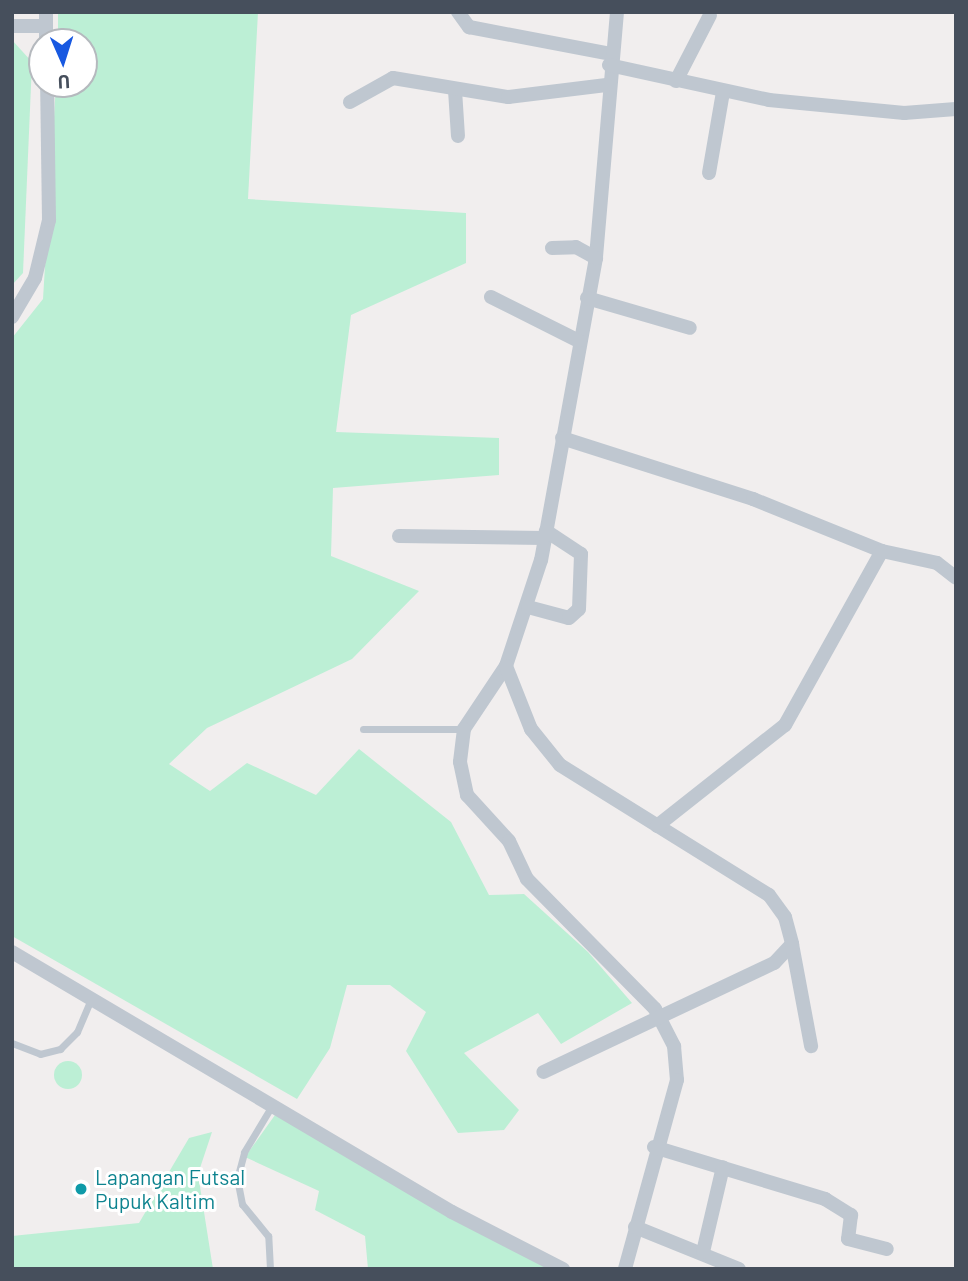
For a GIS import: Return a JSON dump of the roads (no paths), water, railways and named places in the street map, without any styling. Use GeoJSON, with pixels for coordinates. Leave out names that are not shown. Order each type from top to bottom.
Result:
{"type":"FeatureCollection","features":[{"type":"Feature","properties":{"kind":"street"},"geometry":{"type":"LineString","coordinates":[[458,12],[469,27],[610,60],[723,92],[904,113],[956,109]]}},
{"type":"Feature","properties":{"kind":"street"},"geometry":{"type":"LineString","coordinates":[[617,12],[606,85],[596,258],[545,535],[528,607],[506,666],[464,729],[460,762],[467,795],[509,841],[532,885],[661,1017],[679,1068],[654,1147],[625,1269]]}},
{"type":"Feature","properties":{"kind":"street"},"geometry":{"type":"LineString","coordinates":[[676,80],[710,15]]}},
{"type":"Feature","properties":{"kind":"street"},"geometry":{"type":"LineString","coordinates":[[12,26],[46,19]]}},
{"type":"Feature","properties":{"kind":"street"},"geometry":{"type":"LineString","coordinates":[[349,102],[383,79],[455,90],[531,97],[606,85]]}},
{"type":"Feature","properties":{"kind":"street"},"geometry":{"type":"LineString","coordinates":[[455,90],[458,136]]}},
{"type":"Feature","properties":{"kind":"street"},"geometry":{"type":"LineString","coordinates":[[709,173],[723,92]]}},
{"type":"Feature","properties":{"kind":"street"},"geometry":{"type":"LineString","coordinates":[[12,317],[35,278],[49,220],[47,98]]}},
{"type":"Feature","properties":{"kind":"street"},"geometry":{"type":"LineString","coordinates":[[552,248],[576,247],[596,258]]}},
{"type":"Feature","properties":{"kind":"street"},"geometry":{"type":"LineString","coordinates":[[491,297],[579,341]]}},
{"type":"Feature","properties":{"kind":"street"},"geometry":{"type":"LineString","coordinates":[[587,298],[690,328]]}},
{"type":"Feature","properties":{"kind":"street"},"geometry":{"type":"LineString","coordinates":[[562,438],[753,499],[882,551],[937,563],[956,578]]}},
{"type":"Feature","properties":{"kind":"street"},"geometry":{"type":"LineString","coordinates":[[399,536],[545,535],[581,554],[579,610],[569,618],[528,607]]}},
{"type":"Feature","properties":{"kind":"street"},"geometry":{"type":"LineString","coordinates":[[657,826],[785,724],[882,551]]}},
{"type":"Feature","properties":{"kind":"street"},"geometry":{"type":"LineString","coordinates":[[506,666],[541,744],[596,792],[769,895],[785,917],[811,1046]]}},
{"type":"Feature","properties":{"kind":"street"},"geometry":{"type":"LineString","coordinates":[[543,1072],[774,963],[792,944]]}},
{"type":"Feature","properties":{"kind":"street"},"geometry":{"type":"LineString","coordinates":[[12,952],[92,995],[452,1212],[564,1269]]}},
{"type":"Feature","properties":{"kind":"street"},"geometry":{"type":"LineString","coordinates":[[654,1147],[825,1199],[850,1215],[848,1239],[887,1249]]}},
{"type":"Feature","properties":{"kind":"street"},"geometry":{"type":"LineString","coordinates":[[703,1252],[723,1167]]}},
{"type":"Feature","properties":{"kind":"street"},"geometry":{"type":"LineString","coordinates":[[635,1227],[703,1252],[739,1269]]}},
{"type":"Feature","properties":{"kind":"lane"},"geometry":{"type":"LineString","coordinates":[[363,729],[464,729]]}},
{"type":"Feature","properties":{"kind":"lane"},"geometry":{"type":"LineString","coordinates":[[12,1043],[40,1054],[60,1049],[77,1032],[92,995]]}},
{"type":"Feature","properties":{"kind":"lane"},"geometry":{"type":"LineString","coordinates":[[270,1269],[268,1236],[242,1204],[237,1179],[244,1152],[273,1104]]}},
{"type":"Feature","properties":{"kind":"place","name":"Lapangan Futsal Pupuk Kaltim"},"geometry":{"type":"Point","coordinates":[81,1189]}}]}
